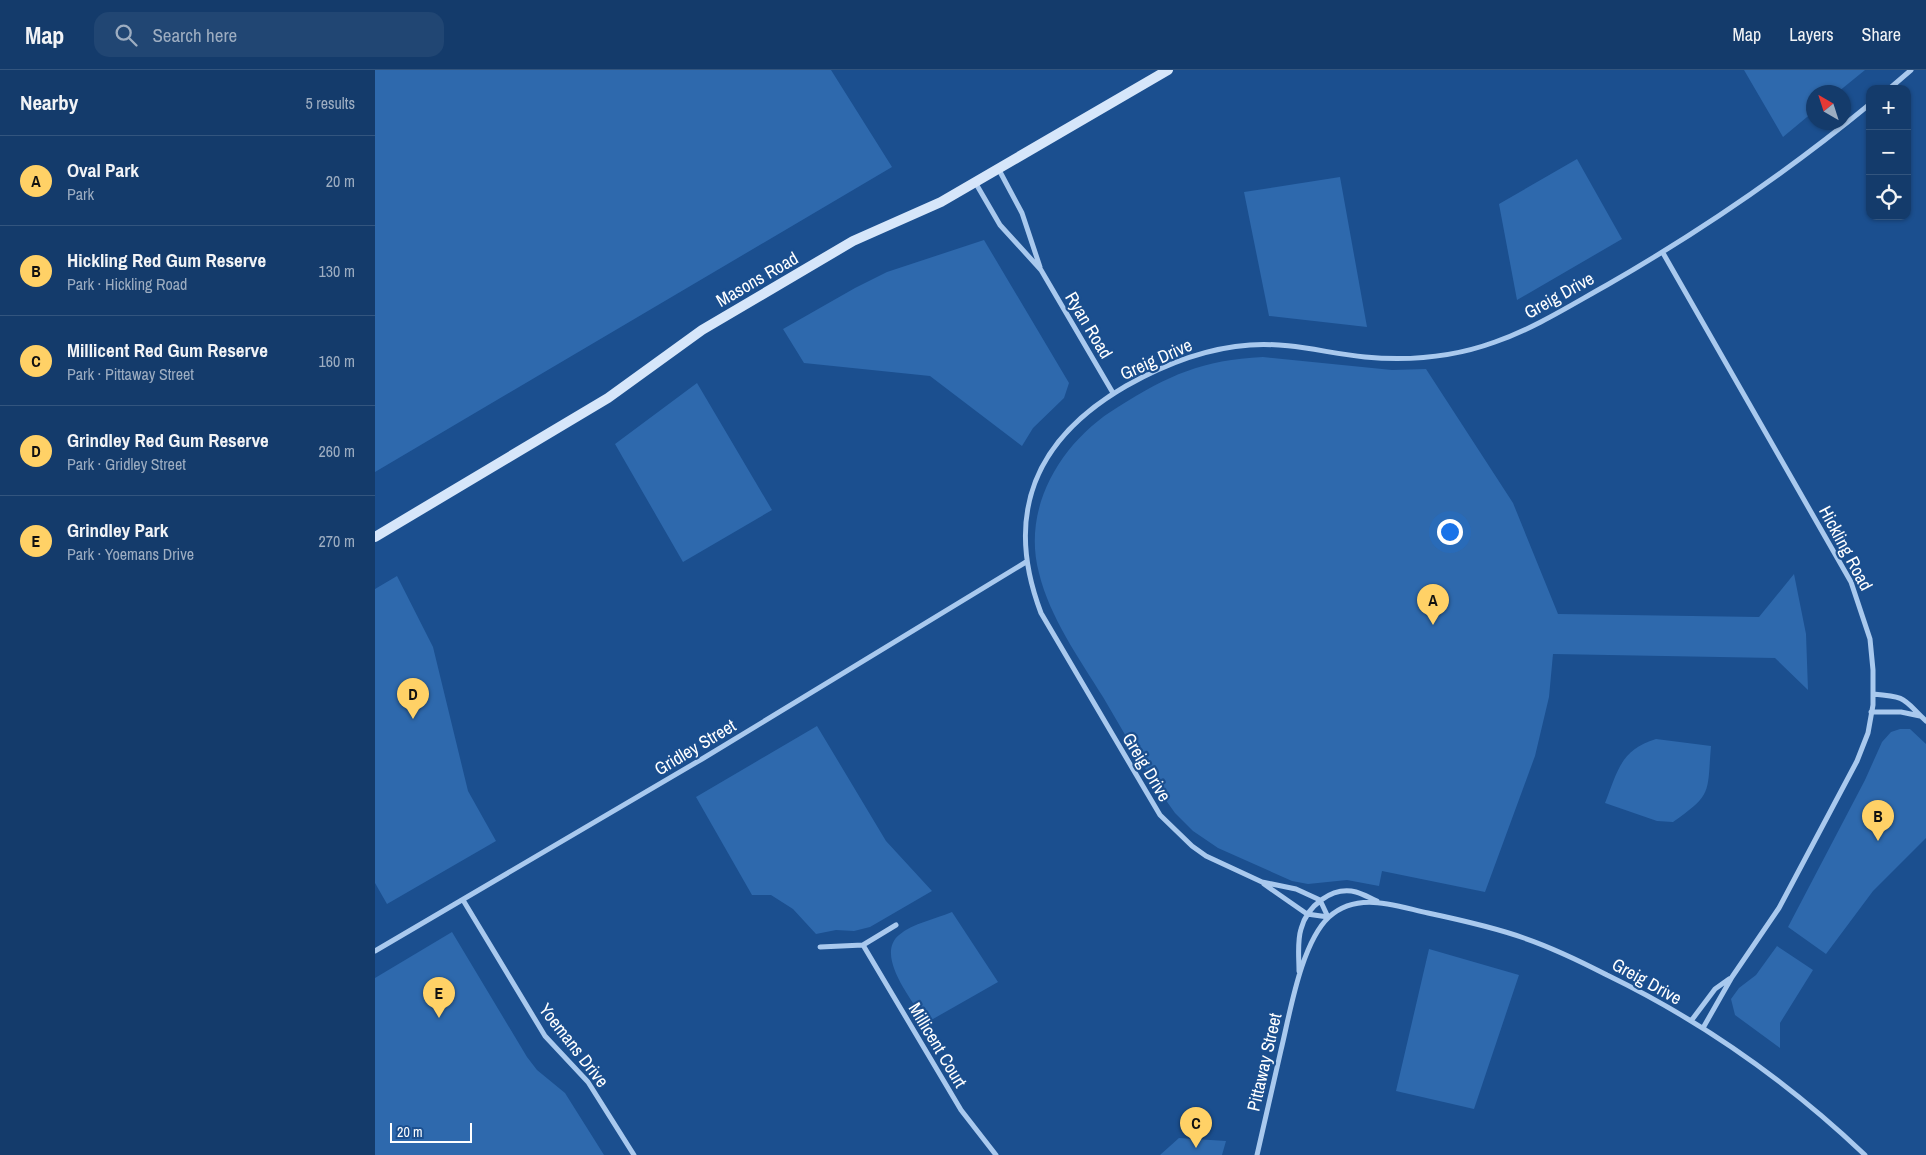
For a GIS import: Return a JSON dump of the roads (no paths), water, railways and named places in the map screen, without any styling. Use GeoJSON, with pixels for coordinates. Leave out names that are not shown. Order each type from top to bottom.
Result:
{"type":"FeatureCollection","features":[{"type":"Feature","properties":{"kind":"street","name":"Masons Road"},"geometry":{"type":"LineString","coordinates":[[375,537],[601,403],[702,330],[853,241],[898,223],[975,182],[1168,70]]}},
{"type":"Feature","properties":{"kind":"street"},"geometry":{"type":"LineString","coordinates":[[1894,85],[1911,70]]}},
{"type":"Feature","properties":{"kind":"street","name":"Greig Drive"},"geometry":{"type":"LineString","coordinates":[[1865,1155],[1824,1116],[1780,1080],[1703,1028],[1634,988],[1526,938],[1476,923],[1380,903],[1359,901],[1342,908],[1328,917],[1307,914],[1262,882],[1206,856],[1181,836],[1160,815],[1041,613],[1032,588],[1026,562],[1025,534],[1028,504],[1037,476],[1051,450],[1069,427],[1113,394],[1168,364],[1195,354],[1251,345],[1284,345],[1364,357],[1388,358],[1428,357],[1457,353],[1494,342],[1535,326],[1663,253],[1782,174],[1866,107]]}},
{"type":"Feature","properties":{"kind":"street","name":"Ryan Road"},"geometry":{"type":"LineString","coordinates":[[998,168],[1022,213],[1041,270],[1113,394]]}},
{"type":"Feature","properties":{"kind":"street","name":"Ryan Road"},"geometry":{"type":"LineString","coordinates":[[975,182],[1000,225],[1041,270]]}},
{"type":"Feature","properties":{"kind":"street","name":"Hickling Road"},"geometry":{"type":"LineString","coordinates":[[1663,253],[1851,582],[1870,639],[1873,670],[1871,712],[1867,733],[1857,761],[1779,908],[1732,977],[1703,1028]]}},
{"type":"Feature","properties":{"kind":"street","name":"Gridley Street"},"geometry":{"type":"LineString","coordinates":[[375,951],[1026,562]]}},
{"type":"Feature","properties":{"kind":"street"},"geometry":{"type":"LineString","coordinates":[[1873,694],[1896,696],[1909,702],[1926,721]]}},
{"type":"Feature","properties":{"kind":"street"},"geometry":{"type":"LineString","coordinates":[[1871,712],[1901,712],[1921,716]]}},
{"type":"Feature","properties":{"kind":"street","name":"Greig Drive"},"geometry":{"type":"LineString","coordinates":[[1262,882],[1296,889],[1320,900]]}},
{"type":"Feature","properties":{"kind":"street","name":"Greig Drive"},"geometry":{"type":"LineString","coordinates":[[1307,914],[1320,900],[1333,893],[1346,890],[1357,892],[1380,903]]}},
{"type":"Feature","properties":{"kind":"street","name":"Yoemans Drive"},"geometry":{"type":"LineString","coordinates":[[463,900],[545,1036],[588,1082],[634,1155]]}},
{"type":"Feature","properties":{"kind":"street"},"geometry":{"type":"LineString","coordinates":[[1320,900],[1328,917]]}},
{"type":"Feature","properties":{"kind":"street","name":"Pittaway Street"},"geometry":{"type":"LineString","coordinates":[[1299,975],[1301,929],[1307,914]]}},
{"type":"Feature","properties":{"kind":"street","name":"Pittaway Street"},"geometry":{"type":"LineString","coordinates":[[1257,1155],[1299,975],[1317,932],[1328,917]]}},
{"type":"Feature","properties":{"kind":"street"},"geometry":{"type":"LineString","coordinates":[[820,947],[863,945],[896,925]]}},
{"type":"Feature","properties":{"kind":"street","name":"Millicent Court"},"geometry":{"type":"LineString","coordinates":[[863,945],[961,1110],[996,1155]]}},
{"type":"Feature","properties":{"kind":"street","name":"Hickling Road"},"geometry":{"type":"LineString","coordinates":[[1691,1021],[1715,989],[1732,977]]}},
{"type":"Feature","properties":{"kind":"place","name":"Oval Park"},"geometry":{"type":"Point","coordinates":[1433,625]}},
{"type":"Feature","properties":{"kind":"place","name":"Grindley Red Gum Reserve"},"geometry":{"type":"Point","coordinates":[413,719]}},
{"type":"Feature","properties":{"kind":"place","name":"Hickling Red Gum Reserve"},"geometry":{"type":"Point","coordinates":[1878,841]}},
{"type":"Feature","properties":{"kind":"place","name":"Grindley Park"},"geometry":{"type":"Point","coordinates":[439,1018]}},
{"type":"Feature","properties":{"kind":"place","name":"Millicent Red Gum Reserve"},"geometry":{"type":"Point","coordinates":[1196,1148]}}]}
